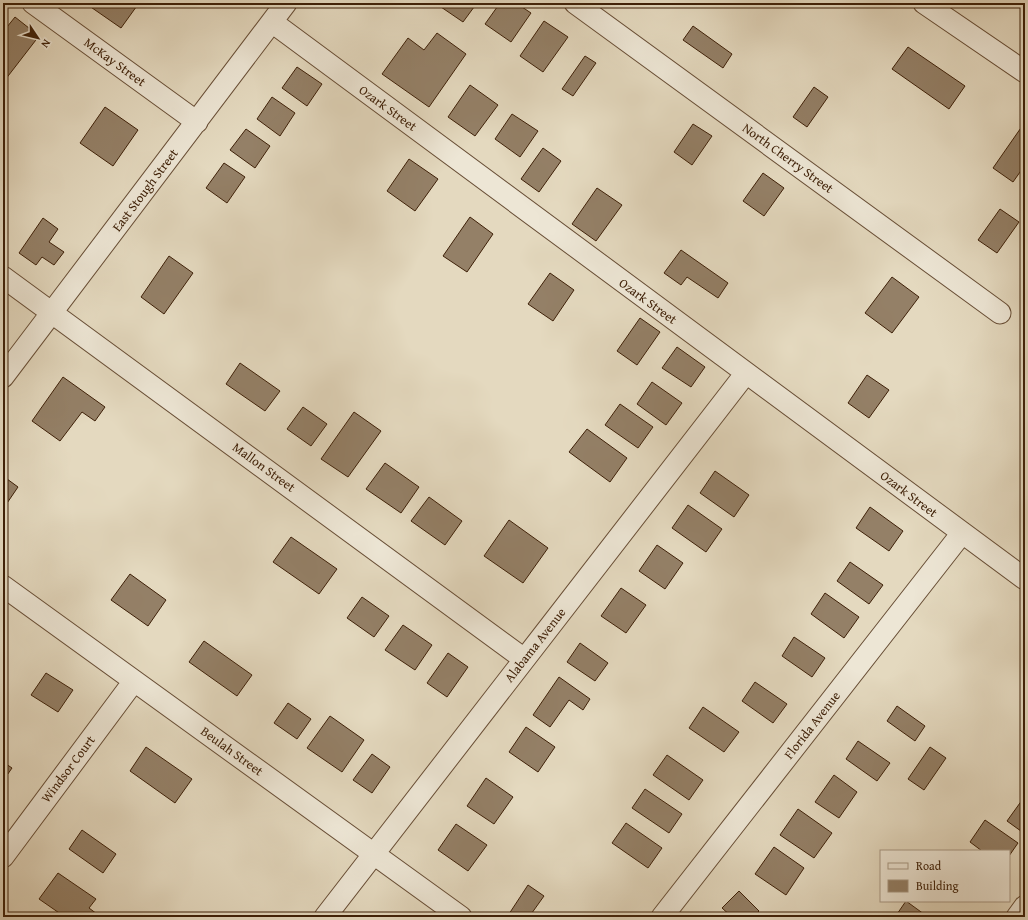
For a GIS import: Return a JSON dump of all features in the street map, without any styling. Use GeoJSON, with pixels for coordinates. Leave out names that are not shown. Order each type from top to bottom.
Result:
{"type":"FeatureCollection","features":[{"type":"Feature","properties":{"kind":"street","name":"McKay Street"},"geometry":{"type":"LineString","coordinates":[[33,3],[196,122]]}},
{"type":"Feature","properties":{"kind":"street","name":"East Stough Street"},"geometry":{"type":"LineString","coordinates":[[3,377],[286,3]]}},
{"type":"Feature","properties":{"kind":"street","name":"North Cherry Street"},"geometry":{"type":"LineString","coordinates":[[575,3],[1000,313]]}},
{"type":"Feature","properties":{"kind":"street"},"geometry":{"type":"LineString","coordinates":[[924,3],[1025,72]]}},
{"type":"Feature","properties":{"kind":"street","name":"Ozark Street"},"geometry":{"type":"LineString","coordinates":[[272,22],[1025,579]]}},
{"type":"Feature","properties":{"kind":"street","name":"Mallon Street"},"geometry":{"type":"LineString","coordinates":[[3,277],[53,312],[524,659]]}},
{"type":"Feature","properties":{"kind":"street","name":"Alabama Avenue"},"geometry":{"type":"LineString","coordinates":[[325,917],[746,373]]}},
{"type":"Feature","properties":{"kind":"street","name":"Florida Avenue"},"geometry":{"type":"LineString","coordinates":[[662,917],[962,533]]}},
{"type":"Feature","properties":{"kind":"street","name":"Beulah Street"},"geometry":{"type":"LineString","coordinates":[[3,586],[461,917]]}},
{"type":"Feature","properties":{"kind":"street","name":"Windsor Court"},"geometry":{"type":"LineString","coordinates":[[3,857],[134,681]]}},
{"type":"Feature","properties":{"kind":"street"},"geometry":{"type":"LineString","coordinates":[[1017,917],[1025,906]]}},
{"type":"Feature","properties":{"kind":"building"},"geometry":{"type":"Polygon","coordinates":[[[85,3],[139,3],[121,28],[85,3]]]}},
{"type":"Feature","properties":{"kind":"building"},"geometry":{"type":"Polygon","coordinates":[[[443,3],[477,3],[463,22],[441,7],[443,3]]]}},
{"type":"Feature","properties":{"kind":"building"},"geometry":{"type":"Polygon","coordinates":[[[500,3],[516,3],[531,13],[511,42],[485,24],[500,3]]]}},
{"type":"Feature","properties":{"kind":"building"},"geometry":{"type":"Polygon","coordinates":[[[15,17],[39,36],[5,80],[3,78],[3,32],[15,17]]]}},
{"type":"Feature","properties":{"kind":"building"},"geometry":{"type":"Polygon","coordinates":[[[544,21],[568,37],[543,72],[520,56],[544,21]]]}},
{"type":"Feature","properties":{"kind":"building"},"geometry":{"type":"Polygon","coordinates":[[[693,26],[732,54],[723,68],[683,40],[693,26]]]}},
{"type":"Feature","properties":{"kind":"building"},"geometry":{"type":"Polygon","coordinates":[[[437,33],[466,54],[429,107],[382,74],[408,38],[424,50],[437,33]]]}},
{"type":"Feature","properties":{"kind":"building"},"geometry":{"type":"Polygon","coordinates":[[[908,47],[965,86],[949,109],[892,69],[908,47]]]}},
{"type":"Feature","properties":{"kind":"building"},"geometry":{"type":"Polygon","coordinates":[[[585,56],[596,63],[573,96],[562,89],[585,56]]]}},
{"type":"Feature","properties":{"kind":"building"},"geometry":{"type":"Polygon","coordinates":[[[297,67],[322,84],[307,106],[282,88],[297,67]]]}},
{"type":"Feature","properties":{"kind":"building"},"geometry":{"type":"Polygon","coordinates":[[[470,85],[498,105],[475,136],[448,117],[470,85]]]}},
{"type":"Feature","properties":{"kind":"building"},"geometry":{"type":"Polygon","coordinates":[[[814,87],[828,97],[807,127],[793,117],[814,87]]]}},
{"type":"Feature","properties":{"kind":"building"},"geometry":{"type":"Polygon","coordinates":[[[272,97],[295,113],[280,136],[257,119],[272,97]]]}},
{"type":"Feature","properties":{"kind":"building"},"geometry":{"type":"Polygon","coordinates":[[[105,107],[138,130],[113,166],[80,143],[105,107]]]}},
{"type":"Feature","properties":{"kind":"building"},"geometry":{"type":"Polygon","coordinates":[[[512,114],[538,131],[520,157],[495,139],[512,114]]]}},
{"type":"Feature","properties":{"kind":"building"},"geometry":{"type":"Polygon","coordinates":[[[1025,122],[1025,165],[1013,182],[993,168],[1025,122]]]}},
{"type":"Feature","properties":{"kind":"building"},"geometry":{"type":"Polygon","coordinates":[[[693,124],[712,136],[692,165],[674,152],[693,124]]]}},
{"type":"Feature","properties":{"kind":"building"},"geometry":{"type":"Polygon","coordinates":[[[246,129],[270,146],[255,168],[230,150],[246,129]]]}},
{"type":"Feature","properties":{"kind":"building"},"geometry":{"type":"Polygon","coordinates":[[[543,148],[561,161],[539,192],[521,179],[543,148]]]}},
{"type":"Feature","properties":{"kind":"building"},"geometry":{"type":"Polygon","coordinates":[[[409,159],[438,179],[415,211],[387,191],[409,159]]]}},
{"type":"Feature","properties":{"kind":"building"},"geometry":{"type":"Polygon","coordinates":[[[224,163],[245,177],[227,203],[206,188],[224,163]]]}},
{"type":"Feature","properties":{"kind":"building"},"geometry":{"type":"Polygon","coordinates":[[[763,173],[784,188],[764,216],[743,201],[763,173]]]}},
{"type":"Feature","properties":{"kind":"building"},"geometry":{"type":"Polygon","coordinates":[[[597,188],[622,205],[596,241],[572,224],[597,188]]]}},
{"type":"Feature","properties":{"kind":"building"},"geometry":{"type":"Polygon","coordinates":[[[1000,209],[1019,222],[997,253],[978,240],[1000,209]]]}},
{"type":"Feature","properties":{"kind":"building"},"geometry":{"type":"Polygon","coordinates":[[[470,217],[493,234],[467,272],[443,256],[470,217]]]}},
{"type":"Feature","properties":{"kind":"building"},"geometry":{"type":"Polygon","coordinates":[[[43,218],[58,229],[49,242],[64,252],[54,265],[42,257],[36,265],[19,253],[43,218]]]}},
{"type":"Feature","properties":{"kind":"building"},"geometry":{"type":"Polygon","coordinates":[[[681,250],[728,283],[718,298],[687,277],[681,285],[664,273],[681,250]]]}},
{"type":"Feature","properties":{"kind":"building"},"geometry":{"type":"Polygon","coordinates":[[[169,256],[193,273],[164,314],[141,297],[169,256]]]}},
{"type":"Feature","properties":{"kind":"building"},"geometry":{"type":"Polygon","coordinates":[[[550,273],[574,290],[553,321],[528,304],[550,273]]]}},
{"type":"Feature","properties":{"kind":"building"},"geometry":{"type":"Polygon","coordinates":[[[892,277],[919,297],[892,333],[865,313],[892,277]]]}},
{"type":"Feature","properties":{"kind":"building"},"geometry":{"type":"Polygon","coordinates":[[[640,318],[660,332],[637,365],[617,351],[640,318]]]}},
{"type":"Feature","properties":{"kind":"building"},"geometry":{"type":"Polygon","coordinates":[[[677,347],[705,367],[691,387],[662,368],[677,347]]]}},
{"type":"Feature","properties":{"kind":"building"},"geometry":{"type":"Polygon","coordinates":[[[240,363],[280,391],[265,411],[226,384],[240,363]]]}},
{"type":"Feature","properties":{"kind":"building"},"geometry":{"type":"Polygon","coordinates":[[[867,375],[889,390],[869,418],[848,403],[867,375]]]}},
{"type":"Feature","properties":{"kind":"building"},"geometry":{"type":"Polygon","coordinates":[[[63,377],[105,407],[95,421],[82,412],[60,441],[32,421],[63,377]]]}},
{"type":"Feature","properties":{"kind":"building"},"geometry":{"type":"Polygon","coordinates":[[[652,382],[682,403],[666,425],[637,404],[652,382]]]}},
{"type":"Feature","properties":{"kind":"building"},"geometry":{"type":"Polygon","coordinates":[[[620,404],[653,427],[638,448],[605,425],[620,404]]]}},
{"type":"Feature","properties":{"kind":"building"},"geometry":{"type":"Polygon","coordinates":[[[303,407],[327,424],[311,446],[287,429],[303,407]]]}},
{"type":"Feature","properties":{"kind":"building"},"geometry":{"type":"Polygon","coordinates":[[[354,412],[381,431],[348,477],[321,459],[354,412]]]}},
{"type":"Feature","properties":{"kind":"building"},"geometry":{"type":"Polygon","coordinates":[[[587,429],[627,458],[610,482],[569,452],[587,429]]]}},
{"type":"Feature","properties":{"kind":"building"},"geometry":{"type":"Polygon","coordinates":[[[385,463],[419,487],[401,513],[366,489],[385,463]]]}},
{"type":"Feature","properties":{"kind":"building"},"geometry":{"type":"Polygon","coordinates":[[[715,471],[749,495],[734,517],[700,493],[715,471]]]}},
{"type":"Feature","properties":{"kind":"building"},"geometry":{"type":"Polygon","coordinates":[[[3,476],[18,487],[3,509],[3,476]]]}},
{"type":"Feature","properties":{"kind":"building"},"geometry":{"type":"Polygon","coordinates":[[[429,497],[462,521],[445,545],[411,521],[429,497]]]}},
{"type":"Feature","properties":{"kind":"building"},"geometry":{"type":"Polygon","coordinates":[[[688,505],[722,529],[706,552],[672,528],[688,505]]]}},
{"type":"Feature","properties":{"kind":"building"},"geometry":{"type":"Polygon","coordinates":[[[870,507],[903,531],[889,551],[856,528],[870,507]]]}},
{"type":"Feature","properties":{"kind":"building"},"geometry":{"type":"Polygon","coordinates":[[[509,520],[548,548],[523,583],[484,556],[509,520]]]}},
{"type":"Feature","properties":{"kind":"building"},"geometry":{"type":"Polygon","coordinates":[[[291,537],[337,569],[319,594],[273,562],[291,537]]]}},
{"type":"Feature","properties":{"kind":"building"},"geometry":{"type":"Polygon","coordinates":[[[657,545],[683,563],[665,589],[639,571],[657,545]]]}},
{"type":"Feature","properties":{"kind":"building"},"geometry":{"type":"Polygon","coordinates":[[[850,562],[883,585],[869,604],[837,581],[850,562]]]}},
{"type":"Feature","properties":{"kind":"building"},"geometry":{"type":"Polygon","coordinates":[[[130,574],[166,600],[148,626],[111,600],[130,574]]]}},
{"type":"Feature","properties":{"kind":"building"},"geometry":{"type":"Polygon","coordinates":[[[621,588],[646,605],[626,633],[601,616],[621,588]]]}},
{"type":"Feature","properties":{"kind":"building"},"geometry":{"type":"Polygon","coordinates":[[[825,593],[859,617],[844,638],[811,614],[825,593]]]}},
{"type":"Feature","properties":{"kind":"building"},"geometry":{"type":"Polygon","coordinates":[[[362,597],[389,616],[374,637],[347,618],[362,597]]]}},
{"type":"Feature","properties":{"kind":"building"},"geometry":{"type":"Polygon","coordinates":[[[403,625],[432,645],[415,670],[385,650],[403,625]]]}},
{"type":"Feature","properties":{"kind":"building"},"geometry":{"type":"Polygon","coordinates":[[[794,637],[825,658],[812,677],[782,656],[794,637]]]}},
{"type":"Feature","properties":{"kind":"building"},"geometry":{"type":"Polygon","coordinates":[[[204,641],[252,675],[237,696],[189,662],[204,641]]]}},
{"type":"Feature","properties":{"kind":"building"},"geometry":{"type":"Polygon","coordinates":[[[580,643],[608,663],[595,681],[567,662],[580,643]]]}},
{"type":"Feature","properties":{"kind":"building"},"geometry":{"type":"Polygon","coordinates":[[[448,653],[468,667],[447,697],[427,683],[448,653]]]}},
{"type":"Feature","properties":{"kind":"building"},"geometry":{"type":"Polygon","coordinates":[[[46,673],[73,690],[58,712],[31,695],[46,673]]]}},
{"type":"Feature","properties":{"kind":"building"},"geometry":{"type":"Polygon","coordinates":[[[559,677],[590,699],[583,710],[569,700],[550,727],[533,715],[559,677]]]}},
{"type":"Feature","properties":{"kind":"building"},"geometry":{"type":"Polygon","coordinates":[[[755,682],[787,704],[773,723],[742,701],[755,682]]]}},
{"type":"Feature","properties":{"kind":"building"},"geometry":{"type":"Polygon","coordinates":[[[288,703],[311,719],[297,739],[274,723],[288,703]]]}},
{"type":"Feature","properties":{"kind":"building"},"geometry":{"type":"Polygon","coordinates":[[[897,706],[925,726],[915,741],[887,721],[897,706]]]}},
{"type":"Feature","properties":{"kind":"building"},"geometry":{"type":"Polygon","coordinates":[[[703,707],[739,732],[724,752],[689,728],[703,707]]]}},
{"type":"Feature","properties":{"kind":"building"},"geometry":{"type":"Polygon","coordinates":[[[330,716],[364,740],[342,772],[307,748],[330,716]]]}},
{"type":"Feature","properties":{"kind":"building"},"geometry":{"type":"Polygon","coordinates":[[[526,727],[555,747],[538,772],[509,752],[526,727]]]}},
{"type":"Feature","properties":{"kind":"building"},"geometry":{"type":"Polygon","coordinates":[[[858,741],[890,763],[877,781],[846,759],[858,741]]]}},
{"type":"Feature","properties":{"kind":"building"},"geometry":{"type":"Polygon","coordinates":[[[146,747],[192,779],[175,803],[130,771],[146,747]]]}},
{"type":"Feature","properties":{"kind":"building"},"geometry":{"type":"Polygon","coordinates":[[[930,747],[946,758],[924,790],[908,779],[930,747]]]}},
{"type":"Feature","properties":{"kind":"building"},"geometry":{"type":"Polygon","coordinates":[[[372,754],[390,767],[372,793],[353,780],[372,754]]]}},
{"type":"Feature","properties":{"kind":"building"},"geometry":{"type":"Polygon","coordinates":[[[667,755],[703,780],[689,800],[653,775],[667,755]]]}},
{"type":"Feature","properties":{"kind":"building"},"geometry":{"type":"Polygon","coordinates":[[[3,762],[12,768],[3,781],[3,762]]]}},
{"type":"Feature","properties":{"kind":"building"},"geometry":{"type":"Polygon","coordinates":[[[834,775],[857,792],[839,818],[815,802],[834,775]]]}},
{"type":"Feature","properties":{"kind":"building"},"geometry":{"type":"Polygon","coordinates":[[[486,778],[513,797],[494,824],[467,806],[486,778]]]}},
{"type":"Feature","properties":{"kind":"building"},"geometry":{"type":"Polygon","coordinates":[[[645,789],[682,814],[669,833],[632,808],[645,789]]]}},
{"type":"Feature","properties":{"kind":"building"},"geometry":{"type":"Polygon","coordinates":[[[1025,796],[1025,834],[1007,821],[1025,796]]]}},
{"type":"Feature","properties":{"kind":"building"},"geometry":{"type":"Polygon","coordinates":[[[798,809],[832,833],[814,858],[780,835],[798,809]]]}},
{"type":"Feature","properties":{"kind":"building"},"geometry":{"type":"Polygon","coordinates":[[[985,820],[1018,843],[1010,855],[1010,850],[981,850],[970,842],[985,820]]]}},
{"type":"Feature","properties":{"kind":"building"},"geometry":{"type":"Polygon","coordinates":[[[626,823],[662,848],[648,868],[612,843],[626,823]]]}},
{"type":"Feature","properties":{"kind":"building"},"geometry":{"type":"Polygon","coordinates":[[[456,824],[487,845],[468,871],[438,850],[456,824]]]}},
{"type":"Feature","properties":{"kind":"building"},"geometry":{"type":"Polygon","coordinates":[[[82,830],[116,854],[103,873],[69,849],[82,830]]]}},
{"type":"Feature","properties":{"kind":"building"},"geometry":{"type":"Polygon","coordinates":[[[774,847],[804,868],[786,895],[755,874],[774,847]]]}},
{"type":"Feature","properties":{"kind":"building"},"geometry":{"type":"Polygon","coordinates":[[[58,873],[96,899],[89,908],[101,917],[65,917],[39,899],[58,873]]]}},
{"type":"Feature","properties":{"kind":"building"},"geometry":{"type":"Polygon","coordinates":[[[528,885],[544,896],[529,917],[507,917],[528,885]]]}},
{"type":"Feature","properties":{"kind":"building"},"geometry":{"type":"Polygon","coordinates":[[[739,891],[759,911],[753,917],[732,917],[722,908],[739,891]]]}},
{"type":"Feature","properties":{"kind":"building"},"geometry":{"type":"Polygon","coordinates":[[[905,902],[907,902],[928,917],[895,917],[905,902]]]}}]}
